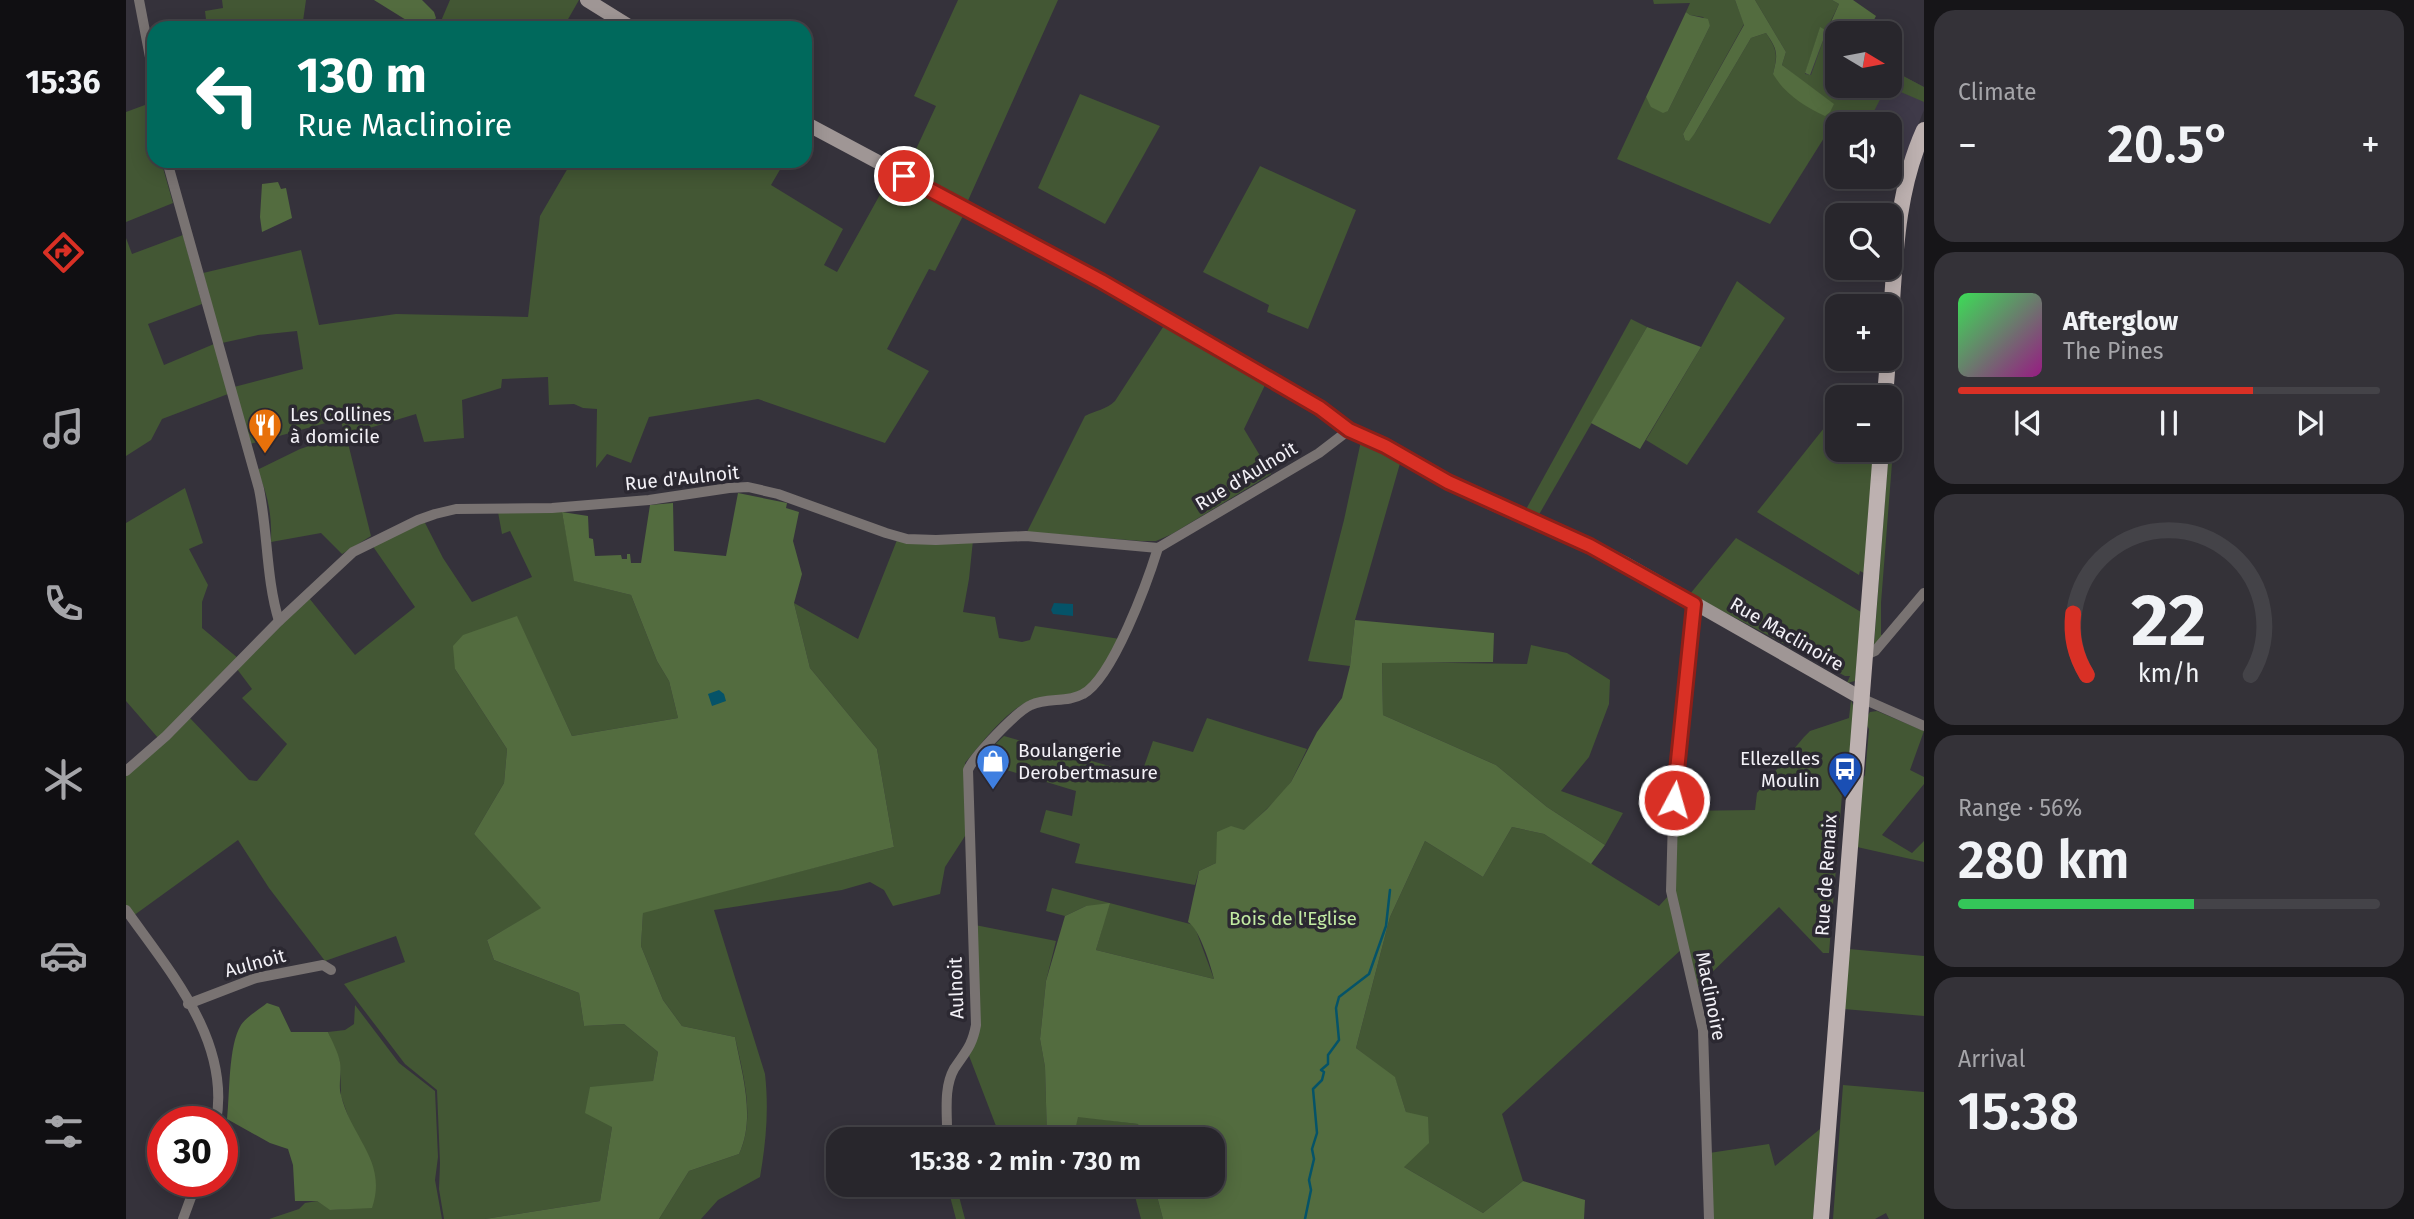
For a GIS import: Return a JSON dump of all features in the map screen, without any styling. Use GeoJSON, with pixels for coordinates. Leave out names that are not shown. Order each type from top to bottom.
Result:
{"type":"FeatureCollection","features":[{"type":"Feature","properties":{"kind":"main road"},"geometry":{"type":"LineString","coordinates":[[1893,294],[1899,214],[1908,171],[1924,130]]}},
{"type":"Feature","properties":{"kind":"main road","name":"Rue de Renaix"},"geometry":{"type":"LineString","coordinates":[[1821,1219],[1880,462]]}},
{"type":"Feature","properties":{"kind":"street"},"geometry":{"type":"LineString","coordinates":[[139,0],[147,42]]}},
{"type":"Feature","properties":{"kind":"street"},"geometry":{"type":"LineString","coordinates":[[587,0],[621,21]]}},
{"type":"Feature","properties":{"kind":"street","name":"Rue Maclinoire"},"geometry":{"type":"LineString","coordinates":[[812,127],[1122,293],[1320,408],[1349,430],[1385,446],[1476,496],[1590,546],[1861,698]]}},
{"type":"Feature","properties":{"kind":"street"},"geometry":{"type":"LineString","coordinates":[[169,168],[259,489],[265,518],[272,598],[279,621]]}},
{"type":"Feature","properties":{"kind":"street","name":"Rue d'Aulnoit"},"geometry":{"type":"LineString","coordinates":[[126,771],[198,705],[279,621],[353,552],[418,520],[456,509],[552,508],[670,498],[748,487],[795,499],[907,539],[1026,536],[1158,548],[1319,453],[1349,430]]}},
{"type":"Feature","properties":{"kind":"street","name":"Aulnoit"},"geometry":{"type":"LineString","coordinates":[[947,1127],[949,1085],[953,1071],[973,1041],[975,1025],[968,775],[971,764],[1021,711],[1031,705],[1070,699],[1083,694],[1096,683],[1130,624],[1158,548]]}},
{"type":"Feature","properties":{"kind":"street"},"geometry":{"type":"LineString","coordinates":[[1864,656],[1875,651],[1924,593]]}},
{"type":"Feature","properties":{"kind":"street","name":"Maclinoire"},"geometry":{"type":"LineString","coordinates":[[1694,604],[1673,817],[1671,891],[1703,1030],[1709,1219]]}},
{"type":"Feature","properties":{"kind":"street"},"geometry":{"type":"LineString","coordinates":[[1861,698],[1924,726]]}},
{"type":"Feature","properties":{"kind":"street"},"geometry":{"type":"LineString","coordinates":[[126,911],[188,1003],[213,1053],[218,1080],[217,1106]]}},
{"type":"Feature","properties":{"kind":"street","name":"Aulnoit"},"geometry":{"type":"LineString","coordinates":[[188,1003],[256,978],[323,965],[331,970]]}},
{"type":"Feature","properties":{"kind":"street"},"geometry":{"type":"LineString","coordinates":[[183,1219],[191,1197]]}},
{"type":"Feature","properties":{"kind":"shaded area"},"geometry":{"type":"Polygon","coordinates":[[[1825,35],[1825,98],[1902,98],[1902,75],[1924,87],[1924,110],[1902,165],[1902,112],[1827,112],[1802,81],[1825,35]]]}},
{"type":"Feature","properties":{"kind":"green space"},"geometry":{"type":"Polygon","coordinates":[[[222,0],[306,0],[303,21],[206,21],[205,11],[223,8],[222,0]]]}},
{"type":"Feature","properties":{"kind":"green space"},"geometry":{"type":"Polygon","coordinates":[[[374,0],[422,0],[434,12],[436,18],[434,21],[408,21],[374,0]]]}},
{"type":"Feature","properties":{"kind":"green space"},"geometry":{"type":"Polygon","coordinates":[[[450,0],[579,0],[567,21],[441,21],[450,0]]]}},
{"type":"Feature","properties":{"kind":"green space"},"geometry":{"type":"Polygon","coordinates":[[[958,0],[1058,0],[966,205],[905,173],[936,106],[914,96],[958,0]]]}},
{"type":"Feature","properties":{"kind":"green space"},"geometry":{"type":"Polygon","coordinates":[[[1653,0],[1735,0],[1744,24],[1683,134],[1685,140],[1695,133],[1751,38],[1766,33],[1776,52],[1773,74],[1802,81],[1782,65],[1786,52],[1755,0],[1832,0],[1839,4],[1831,21],[1825,21],[1825,30],[1820,28],[1805,74],[1811,75],[1825,35],[1825,98],[1881,98],[1874,112],[1825,112],[1825,136],[1770,224],[1617,159],[1646,97],[1655,108],[1668,111],[1710,26],[1703,17],[1686,12],[1690,3],[1654,4],[1653,0]]]}},
{"type":"Feature","properties":{"kind":"green space"},"geometry":{"type":"Polygon","coordinates":[[[1735,0],[1755,0],[1786,52],[1782,65],[1834,104],[1830,112],[1825,112],[1825,116],[1802,104],[1783,88],[1773,74],[1776,52],[1766,33],[1751,38],[1695,133],[1689,141],[1685,140],[1683,134],[1744,25],[1735,0]]]}},
{"type":"Feature","properties":{"kind":"green space"},"geometry":{"type":"Polygon","coordinates":[[[1832,0],[1853,0],[1876,16],[1873,21],[1831,21],[1839,4],[1832,0]]]}},
{"type":"Feature","properties":{"kind":"green space"},"geometry":{"type":"Polygon","coordinates":[[[1686,12],[1708,19],[1710,26],[1668,111],[1663,113],[1651,107],[1646,97],[1686,12]]]}},
{"type":"Feature","properties":{"kind":"green space"},"geometry":{"type":"Polygon","coordinates":[[[1820,27],[1825,30],[1825,35],[1810,75],[1805,73],[1820,27]]]}},
{"type":"Feature","properties":{"kind":"green space"},"geometry":{"type":"Polygon","coordinates":[[[1902,75],[1924,87],[1924,102],[1902,92],[1902,75]]]}},
{"type":"Feature","properties":{"kind":"green space"},"geometry":{"type":"Polygon","coordinates":[[[1080,94],[1160,126],[1105,224],[1038,188],[1080,94]]]}},
{"type":"Feature","properties":{"kind":"green space"},"geometry":{"type":"Polygon","coordinates":[[[147,104],[147,168],[163,168],[173,203],[126,222],[126,112],[147,104]]]}},
{"type":"Feature","properties":{"kind":"green space"},"geometry":{"type":"Polygon","coordinates":[[[1260,166],[1356,210],[1308,329],[1267,312],[1269,305],[1203,272],[1260,166]]]}},
{"type":"Feature","properties":{"kind":"green space"},"geometry":{"type":"Polygon","coordinates":[[[568,168],[781,168],[771,185],[843,229],[824,265],[837,272],[892,173],[902,177],[900,183],[961,214],[965,212],[935,271],[929,269],[887,349],[929,371],[885,443],[758,399],[649,417],[631,463],[607,454],[596,468],[597,409],[574,404],[549,405],[548,377],[502,379],[501,388],[462,400],[464,438],[424,442],[416,414],[346,435],[371,536],[342,554],[321,533],[271,542],[268,505],[257,470],[300,449],[345,434],[340,419],[250,444],[234,387],[303,369],[297,331],[258,335],[222,343],[203,273],[301,250],[319,325],[396,314],[528,317],[540,216],[568,168]]]}},
{"type":"Feature","properties":{"kind":"green space"},"geometry":{"type":"Polygon","coordinates":[[[278,182],[281,189],[286,188],[292,218],[262,232],[262,184],[278,182]]]}},
{"type":"Feature","properties":{"kind":"green space"},"geometry":{"type":"Polygon","coordinates":[[[183,235],[202,304],[148,324],[164,365],[214,344],[228,394],[162,419],[151,440],[126,456],[126,238],[132,254],[183,235]]]}},
{"type":"Feature","properties":{"kind":"green space"},"geometry":{"type":"Polygon","coordinates":[[[1737,281],[1785,318],[1687,465],[1646,440],[1737,281]]]}},
{"type":"Feature","properties":{"kind":"green space"},"geometry":{"type":"Polygon","coordinates":[[[1631,319],[1647,327],[1537,518],[1524,513],[1631,319]]]}},
{"type":"Feature","properties":{"kind":"green space"},"geometry":{"type":"Polygon","coordinates":[[[1165,324],[1265,385],[1244,429],[1271,474],[1156,541],[1027,532],[1085,416],[1115,401],[1165,324]]]}},
{"type":"Feature","properties":{"kind":"green space"},"geometry":{"type":"Polygon","coordinates":[[[1647,327],[1701,347],[1640,449],[1591,423],[1647,327]]]}},
{"type":"Feature","properties":{"kind":"green space"},"geometry":{"type":"Polygon","coordinates":[[[1825,427],[1825,462],[1873,462],[1864,573],[1860,571],[1859,575],[1757,512],[1825,427]]]}},
{"type":"Feature","properties":{"kind":"green space"},"geometry":{"type":"Polygon","coordinates":[[[1361,441],[1401,460],[1355,620],[1350,666],[1308,661],[1344,520],[1361,441]]]}},
{"type":"Feature","properties":{"kind":"green space"},"geometry":{"type":"Polygon","coordinates":[[[1888,462],[1891,462],[1881,603],[1881,635],[1884,635],[1874,645],[1888,462]]]}},
{"type":"Feature","properties":{"kind":"green space"},"geometry":{"type":"Polygon","coordinates":[[[185,488],[203,543],[189,549],[208,585],[202,602],[202,628],[239,659],[159,739],[126,701],[126,523],[185,488]]]}},
{"type":"Feature","properties":{"kind":"green space"},"geometry":{"type":"Polygon","coordinates":[[[738,493],[787,503],[786,508],[799,512],[793,541],[802,574],[794,603],[810,668],[877,749],[894,847],[643,913],[641,946],[663,1000],[682,1026],[735,1037],[747,1111],[747,1126],[739,1154],[689,1171],[659,1219],[485,1219],[600,1201],[612,1127],[585,1113],[590,1087],[653,1081],[658,1052],[624,1024],[584,1026],[579,993],[494,960],[487,940],[541,908],[474,834],[504,783],[507,749],[455,669],[453,646],[463,635],[517,616],[572,736],[678,718],[669,681],[657,661],[631,595],[574,581],[562,512],[588,516],[589,538],[593,539],[595,556],[621,555],[622,559],[627,559],[627,554],[630,554],[631,563],[641,563],[650,505],[673,503],[674,551],[726,556],[738,493]]]}},
{"type":"Feature","properties":{"kind":"green space"},"geometry":{"type":"Polygon","coordinates":[[[498,512],[562,512],[575,581],[631,595],[657,661],[669,681],[678,718],[572,736],[517,617],[455,669],[507,749],[504,783],[474,834],[542,908],[487,940],[494,960],[579,993],[584,1026],[624,1024],[658,1052],[653,1081],[612,1127],[600,1201],[485,1219],[444,1219],[439,1189],[437,1090],[405,1064],[344,984],[405,962],[396,936],[325,961],[269,888],[238,840],[133,916],[126,906],[126,776],[189,717],[249,780],[257,781],[287,744],[242,698],[252,689],[237,669],[309,598],[355,655],[415,607],[372,545],[424,521],[443,558],[472,602],[532,577],[510,531],[502,534],[498,512]]]}},
{"type":"Feature","properties":{"kind":"green space"},"geometry":{"type":"Polygon","coordinates":[[[1736,538],[1861,612],[1855,681],[1847,683],[1850,676],[1845,676],[1690,594],[1736,538]]]}},
{"type":"Feature","properties":{"kind":"green space"},"geometry":{"type":"Polygon","coordinates":[[[897,540],[973,540],[963,612],[995,617],[999,638],[1022,642],[1030,640],[1035,626],[1120,639],[1101,670],[1082,691],[1033,700],[1018,707],[993,730],[965,763],[967,833],[945,867],[940,894],[893,906],[884,890],[870,882],[842,890],[714,910],[765,1074],[766,1126],[760,1177],[718,1200],[701,1219],[659,1219],[689,1171],[739,1154],[747,1126],[747,1111],[735,1037],[682,1026],[663,1000],[641,946],[643,912],[894,847],[877,749],[810,668],[794,603],[858,639],[897,540]]]}},
{"type":"Feature","properties":{"kind":"green space","name":"Bois de l'Eglise"},"geometry":{"type":"Polygon","coordinates":[[[1355,620],[1494,633],[1493,662],[1382,663],[1383,715],[1496,765],[1547,807],[1605,845],[1591,864],[1544,834],[1512,827],[1483,877],[1425,841],[1390,917],[1356,1048],[1395,1077],[1406,1112],[1428,1117],[1429,1143],[1404,1167],[1483,1213],[1523,1181],[1585,1200],[1584,1219],[1163,1219],[1157,1197],[1225,1197],[1225,1127],[1139,1127],[1138,1124],[1078,1117],[1076,1127],[1047,1127],[1045,1067],[1040,1039],[1046,981],[1065,916],[1086,906],[1110,903],[1096,950],[1214,979],[1200,939],[1188,922],[1199,871],[1216,863],[1217,832],[1231,826],[1244,830],[1291,782],[1317,732],[1342,698],[1350,666],[1355,620]]]}},
{"type":"Feature","properties":{"kind":"green space"},"geometry":{"type":"Polygon","coordinates":[[[1531,645],[1567,653],[1610,680],[1609,704],[1589,757],[1561,791],[1623,813],[1605,845],[1547,807],[1496,765],[1383,715],[1382,662],[1527,664],[1531,645]]]}},
{"type":"Feature","properties":{"kind":"green space"},"geometry":{"type":"Polygon","coordinates":[[[1851,700],[1854,708],[1850,758],[1845,758],[1829,953],[1823,953],[1779,907],[1695,989],[1675,894],[1678,811],[1755,810],[1757,793],[1804,737],[1810,731],[1849,718],[1851,700]]]}},
{"type":"Feature","properties":{"kind":"green space"},"geometry":{"type":"Polygon","coordinates":[[[1877,711],[1924,731],[1910,770],[1924,777],[1924,784],[1882,835],[1912,853],[1924,841],[1924,862],[1857,847],[1869,729],[1866,724],[1867,717],[1870,712],[1877,711]]]}},
{"type":"Feature","properties":{"kind":"green space"},"geometry":{"type":"Polygon","coordinates":[[[1207,718],[1307,749],[1291,782],[1281,795],[1216,863],[1199,871],[1195,885],[1075,863],[1080,844],[1040,832],[1046,810],[1072,816],[1076,791],[977,761],[1004,736],[1141,775],[1153,741],[1193,752],[1207,718]]]}},
{"type":"Feature","properties":{"kind":"green space"},"geometry":{"type":"Polygon","coordinates":[[[1512,827],[1544,834],[1659,906],[1671,893],[1683,948],[1502,1114],[1523,1181],[1483,1213],[1404,1167],[1406,1112],[1395,1078],[1356,1048],[1390,917],[1425,841],[1483,877],[1512,827]]]}},
{"type":"Feature","properties":{"kind":"green space"},"geometry":{"type":"Polygon","coordinates":[[[1052,888],[1194,925],[1214,979],[1096,950],[1102,929],[1086,906],[1065,916],[1046,911],[1052,888]]]}},
{"type":"Feature","properties":{"kind":"green space"},"geometry":{"type":"Polygon","coordinates":[[[975,925],[1056,941],[1046,981],[1040,1039],[1045,1067],[1047,1127],[996,1127],[968,1053],[975,1040],[975,925]]]}},
{"type":"Feature","properties":{"kind":"green space"},"geometry":{"type":"Polygon","coordinates":[[[1849,949],[1924,956],[1924,1016],[1844,1009],[1849,949]]]}},
{"type":"Feature","properties":{"kind":"green space"},"geometry":{"type":"Polygon","coordinates":[[[267,1003],[279,1007],[291,1032],[328,1032],[340,1062],[340,1091],[346,1110],[372,1163],[376,1191],[372,1208],[330,1210],[317,1201],[295,1201],[293,1165],[288,1149],[270,1143],[238,1125],[238,1106],[228,1106],[232,1057],[237,1034],[243,1022],[267,1003]]]}},
{"type":"Feature","properties":{"kind":"green space"},"geometry":{"type":"Polygon","coordinates":[[[355,1005],[399,1063],[435,1091],[438,1157],[435,1180],[442,1219],[269,1219],[299,1209],[305,1203],[317,1201],[331,1210],[372,1207],[361,1141],[353,1130],[341,1096],[340,1062],[328,1032],[345,1030],[354,1024],[355,1005]]]}},
{"type":"Feature","properties":{"kind":"green space"},"geometry":{"type":"Polygon","coordinates":[[[1843,1085],[1924,1092],[1924,1219],[1889,1219],[1886,1213],[1875,1219],[1833,1219],[1843,1085]]]}},
{"type":"Feature","properties":{"kind":"green space"},"geometry":{"type":"Polygon","coordinates":[[[1077,1116],[1138,1124],[1139,1127],[1075,1127],[1077,1116]]]}},
{"type":"Feature","properties":{"kind":"green space"},"geometry":{"type":"Polygon","coordinates":[[[1820,1129],[1813,1219],[1710,1219],[1709,1153],[1769,1144],[1775,1166],[1820,1129]]]}},
{"type":"Feature","properties":{"kind":"green space"},"geometry":{"type":"Polygon","coordinates":[[[950,1197],[959,1197],[965,1219],[956,1219],[950,1197]]]}},
{"type":"Feature","properties":{"kind":"green space"},"geometry":{"type":"Polygon","coordinates":[[[1135,1197],[1157,1197],[1163,1219],[1141,1219],[1135,1197]]]}},
{"type":"Feature","properties":{"kind":"water"},"geometry":{"type":"Polygon","coordinates":[[[1054,603],[1073,604],[1073,616],[1053,614],[1051,610],[1054,603]]]}},
{"type":"Feature","properties":{"kind":"water"},"geometry":{"type":"Polygon","coordinates":[[[719,690],[726,701],[712,706],[708,694],[719,690]]]}},
{"type":"Feature","properties":{"kind":"waterway"},"geometry":{"type":"LineString","coordinates":[[1305,1219],[1311,1190],[1309,1180],[1314,1159],[1312,1149],[1317,1133],[1313,1089],[1322,1080],[1324,1072],[1321,1070],[1328,1064],[1328,1055],[1339,1040],[1336,1008],[1339,997],[1369,974],[1386,926],[1390,890]]}},
{"type":"Feature","properties":{"kind":"place","name":"Les Collines à domicile"},"geometry":{"type":"Point","coordinates":[265,455]}},
{"type":"Feature","properties":{"kind":"place","name":"Boulangerie Derobertmasure"},"geometry":{"type":"Point","coordinates":[993,791]}},
{"type":"Feature","properties":{"kind":"place","name":"Ellezelles Moulin"},"geometry":{"type":"Point","coordinates":[1845,799]}},
{"type":"Feature","properties":{"kind":"route"},"geometry":{"type":"LineString","coordinates":[[904,176],[1122,293],[1320,408],[1349,430],[1385,446],[1476,496],[1570,536],[1626,564],[1694,604],[1674,800]]}}]}
